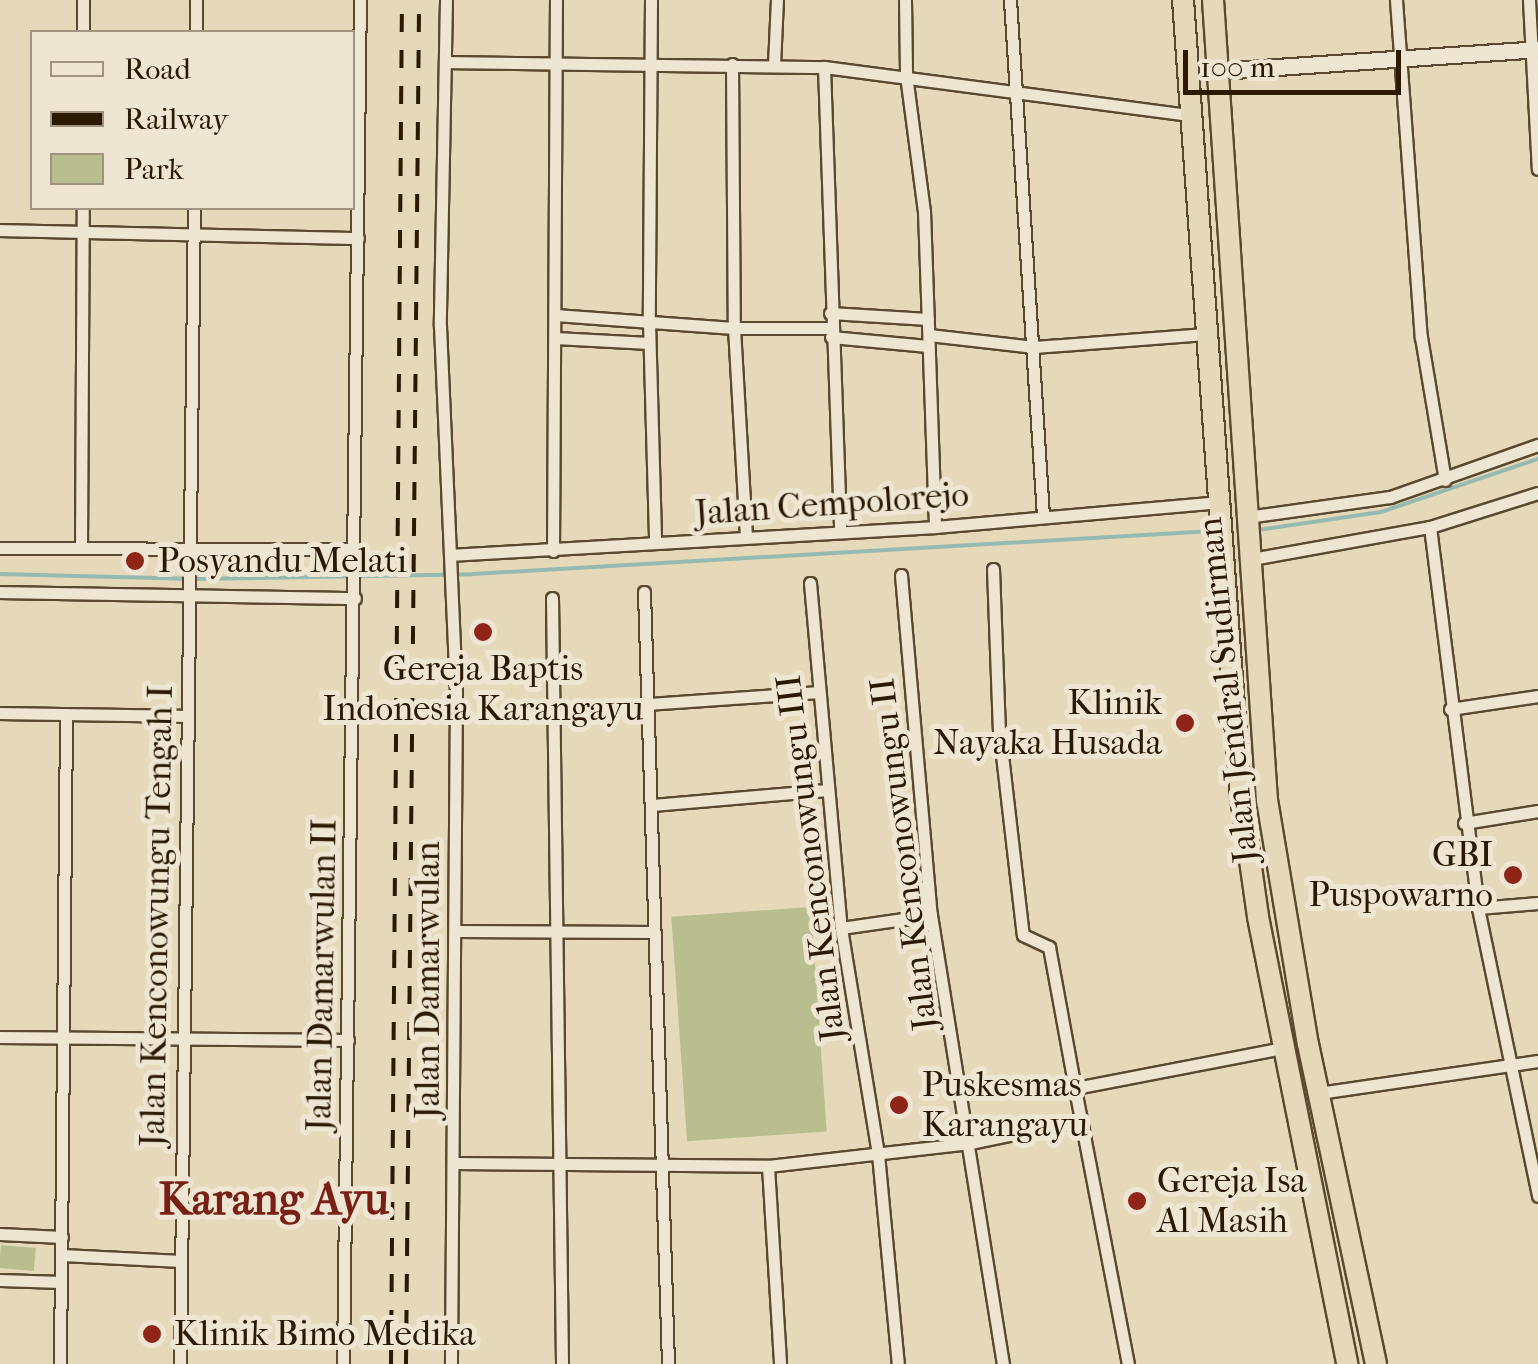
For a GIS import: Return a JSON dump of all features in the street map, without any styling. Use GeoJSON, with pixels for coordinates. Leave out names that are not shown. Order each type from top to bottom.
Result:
{"type":"FeatureCollection","features":[{"type":"Feature","properties":{"kind":"highway","name":"Jalan Jendral Sudirman"},"geometry":{"type":"LineString","coordinates":[[1183,0],[1218,546],[1240,790],[1282,1048],[1346,1364]]}},
{"type":"Feature","properties":{"kind":"highway","name":"Jalan Jendral Sudirman"},"geometry":{"type":"LineString","coordinates":[[1213,0],[1243,520],[1267,800],[1319,1093],[1376,1364]]}},
{"type":"Feature","properties":{"kind":"street"},"geometry":{"type":"LineString","coordinates":[[83,0],[83,30]]}},
{"type":"Feature","properties":{"kind":"street"},"geometry":{"type":"LineString","coordinates":[[196,0],[196,30]]}},
{"type":"Feature","properties":{"kind":"street","name":"Jalan Damarwulan II"},"geometry":{"type":"LineString","coordinates":[[344,1364],[360,0]]}},
{"type":"Feature","properties":{"kind":"street","name":"Jalan Damarwulan"},"geometry":{"type":"LineString","coordinates":[[446,0],[440,326],[452,596],[457,931],[451,1364]]}},
{"type":"Feature","properties":{"kind":"street"},"geometry":{"type":"LineString","coordinates":[[553,551],[556,0]]}},
{"type":"Feature","properties":{"kind":"street"},"geometry":{"type":"LineString","coordinates":[[652,0],[649,322],[655,544]]}},
{"type":"Feature","properties":{"kind":"street"},"geometry":{"type":"LineString","coordinates":[[774,65],[777,0]]}},
{"type":"Feature","properties":{"kind":"street"},"geometry":{"type":"LineString","coordinates":[[905,0],[906,75],[924,211],[935,526]]}},
{"type":"Feature","properties":{"kind":"street"},"geometry":{"type":"LineString","coordinates":[[1010,0],[1019,93],[1043,516]]}},
{"type":"Feature","properties":{"kind":"street"},"geometry":{"type":"LineString","coordinates":[[1396,0],[1421,338],[1445,480]]}},
{"type":"Feature","properties":{"kind":"street"},"geometry":{"type":"LineString","coordinates":[[1530,0],[1538,169]]}},
{"type":"Feature","properties":{"kind":"street"},"geometry":{"type":"LineString","coordinates":[[1218,71],[1534,49]]}},
{"type":"Feature","properties":{"kind":"street"},"geometry":{"type":"LineString","coordinates":[[447,62],[824,67],[1190,115]]}},
{"type":"Feature","properties":{"kind":"street"},"geometry":{"type":"LineString","coordinates":[[732,64],[734,328],[746,538]]}},
{"type":"Feature","properties":{"kind":"street"},"geometry":{"type":"LineString","coordinates":[[824,67],[840,532]]}},
{"type":"Feature","properties":{"kind":"street"},"geometry":{"type":"LineString","coordinates":[[81,548],[83,210]]}},
{"type":"Feature","properties":{"kind":"street","name":"Jalan Kenconowungu Tengah I"},"geometry":{"type":"LineString","coordinates":[[180,1364],[194,210]]}},
{"type":"Feature","properties":{"kind":"street"},"geometry":{"type":"LineString","coordinates":[[0,230],[358,238]]}},
{"type":"Feature","properties":{"kind":"street"},"geometry":{"type":"LineString","coordinates":[[830,313],[928,318]]}},
{"type":"Feature","properties":{"kind":"street"},"geometry":{"type":"LineString","coordinates":[[555,314],[1034,347],[1206,334]]}},
{"type":"Feature","properties":{"kind":"street"},"geometry":{"type":"LineString","coordinates":[[616,341],[617,320]]}},
{"type":"Feature","properties":{"kind":"street"},"geometry":{"type":"LineString","coordinates":[[555,338],[650,343]]}},
{"type":"Feature","properties":{"kind":"street"},"geometry":{"type":"LineString","coordinates":[[1243,520],[1390,497],[1538,445]]}},
{"type":"Feature","properties":{"kind":"street"},"geometry":{"type":"LineString","coordinates":[[1246,556],[1430,527],[1538,493]]}},
{"type":"Feature","properties":{"kind":"street","name":"Jalan Cempolorejo"},"geometry":{"type":"LineString","coordinates":[[450,558],[1218,505]]}},
{"type":"Feature","properties":{"kind":"street"},"geometry":{"type":"LineString","coordinates":[[1430,527],[1464,823],[1508,1062],[1538,1196]]}},
{"type":"Feature","properties":{"kind":"street"},"geometry":{"type":"LineString","coordinates":[[0,548],[356,549]]}},
{"type":"Feature","properties":{"kind":"street"},"geometry":{"type":"LineString","coordinates":[[992,569],[999,729],[1024,935],[1049,946],[1128,1364]]}},
{"type":"Feature","properties":{"kind":"street","name":"Jalan Kenconowungu II"},"geometry":{"type":"LineString","coordinates":[[902,575],[931,916],[1003,1364]]}},
{"type":"Feature","properties":{"kind":"street","name":"Jalan Kenconowungu III"},"geometry":{"type":"LineString","coordinates":[[810,583],[841,928],[878,1154],[898,1364]]}},
{"type":"Feature","properties":{"kind":"street"},"geometry":{"type":"LineString","coordinates":[[0,592],[355,592]]}},
{"type":"Feature","properties":{"kind":"street"},"geometry":{"type":"LineString","coordinates":[[644,592],[668,1364]]}},
{"type":"Feature","properties":{"kind":"street"},"geometry":{"type":"LineString","coordinates":[[552,598],[560,932],[562,1364]]}},
{"type":"Feature","properties":{"kind":"street"},"geometry":{"type":"LineString","coordinates":[[648,704],[818,692]]}},
{"type":"Feature","properties":{"kind":"street"},"geometry":{"type":"LineString","coordinates":[[1450,709],[1538,696]]}},
{"type":"Feature","properties":{"kind":"street"},"geometry":{"type":"LineString","coordinates":[[0,713],[186,716]]}},
{"type":"Feature","properties":{"kind":"street"},"geometry":{"type":"LineString","coordinates":[[60,1364],[66,714]]}},
{"type":"Feature","properties":{"kind":"street"},"geometry":{"type":"LineString","coordinates":[[652,805],[827,790]]}},
{"type":"Feature","properties":{"kind":"street"},"geometry":{"type":"LineString","coordinates":[[1464,823],[1538,811]]}},
{"type":"Feature","properties":{"kind":"street"},"geometry":{"type":"LineString","coordinates":[[1478,908],[1538,903]]}},
{"type":"Feature","properties":{"kind":"street"},"geometry":{"type":"LineString","coordinates":[[841,928],[931,916]]}},
{"type":"Feature","properties":{"kind":"street"},"geometry":{"type":"LineString","coordinates":[[457,931],[653,932]]}},
{"type":"Feature","properties":{"kind":"street"},"geometry":{"type":"LineString","coordinates":[[0,1037],[182,1042],[348,1040]]}},
{"type":"Feature","properties":{"kind":"street"},"geometry":{"type":"LineString","coordinates":[[1075,1088],[1282,1048]]}},
{"type":"Feature","properties":{"kind":"street"},"geometry":{"type":"LineString","coordinates":[[1319,1093],[1508,1062],[1538,1061]]}},
{"type":"Feature","properties":{"kind":"street"},"geometry":{"type":"LineString","coordinates":[[454,1163],[768,1166],[970,1142],[1081,1120]]}},
{"type":"Feature","properties":{"kind":"street"},"geometry":{"type":"LineString","coordinates":[[768,1166],[780,1364]]}},
{"type":"Feature","properties":{"kind":"street"},"geometry":{"type":"LineString","coordinates":[[0,1234],[62,1236]]}},
{"type":"Feature","properties":{"kind":"street"},"geometry":{"type":"LineString","coordinates":[[62,1255],[181,1261]]}},
{"type":"Feature","properties":{"kind":"street"},"geometry":{"type":"LineString","coordinates":[[0,1280],[61,1282]]}},
{"type":"Feature","properties":{"kind":"green space"},"geometry":{"type":"Polygon","coordinates":[[[811,907],[827,1131],[687,1141],[671,917],[811,907]]]}},
{"type":"Feature","properties":{"kind":"green space"},"geometry":{"type":"Polygon","coordinates":[[[1,1245],[36,1248],[34,1271],[0,1268],[1,1245]]]}},
{"type":"Feature","properties":{"kind":"waterway"},"geometry":{"type":"LineString","coordinates":[[1258,530],[1381,512],[1538,459]]}},
{"type":"Feature","properties":{"kind":"waterway"},"geometry":{"type":"LineString","coordinates":[[194,579],[473,574],[1213,531]]}},
{"type":"Feature","properties":{"kind":"waterway"},"geometry":{"type":"LineString","coordinates":[[0,574],[185,579]]}},
{"type":"Feature","properties":{"kind":"railway"},"geometry":{"type":"LineString","coordinates":[[391,1364],[402,0]]}},
{"type":"Feature","properties":{"kind":"railway"},"geometry":{"type":"LineString","coordinates":[[406,1364],[419,0]]}},
{"type":"Feature","properties":{"kind":"place","name":"Posyandu Melati"},"geometry":{"type":"Point","coordinates":[135,561]}},
{"type":"Feature","properties":{"kind":"place","name":"Gereja Baptis Indonesia Karangayu"},"geometry":{"type":"Point","coordinates":[483,632]}},
{"type":"Feature","properties":{"kind":"place","name":"Klinik Nayaka Husada"},"geometry":{"type":"Point","coordinates":[1185,723]}},
{"type":"Feature","properties":{"kind":"place","name":"GBI Puspowarno"},"geometry":{"type":"Point","coordinates":[1513,875]}},
{"type":"Feature","properties":{"kind":"place","name":"Puskesmas Karangayu"},"geometry":{"type":"Point","coordinates":[899,1105]}},
{"type":"Feature","properties":{"kind":"place","name":"Gereja Isa Al Masih"},"geometry":{"type":"Point","coordinates":[1137,1201]}},
{"type":"Feature","properties":{"kind":"place","name":"Klinik Bimo Medika"},"geometry":{"type":"Point","coordinates":[152,1334]}},
{"type":"Feature","properties":{"kind":"district","name":"Karang Ayu"},"geometry":{"type":"Point","coordinates":[274,1200]}}]}
